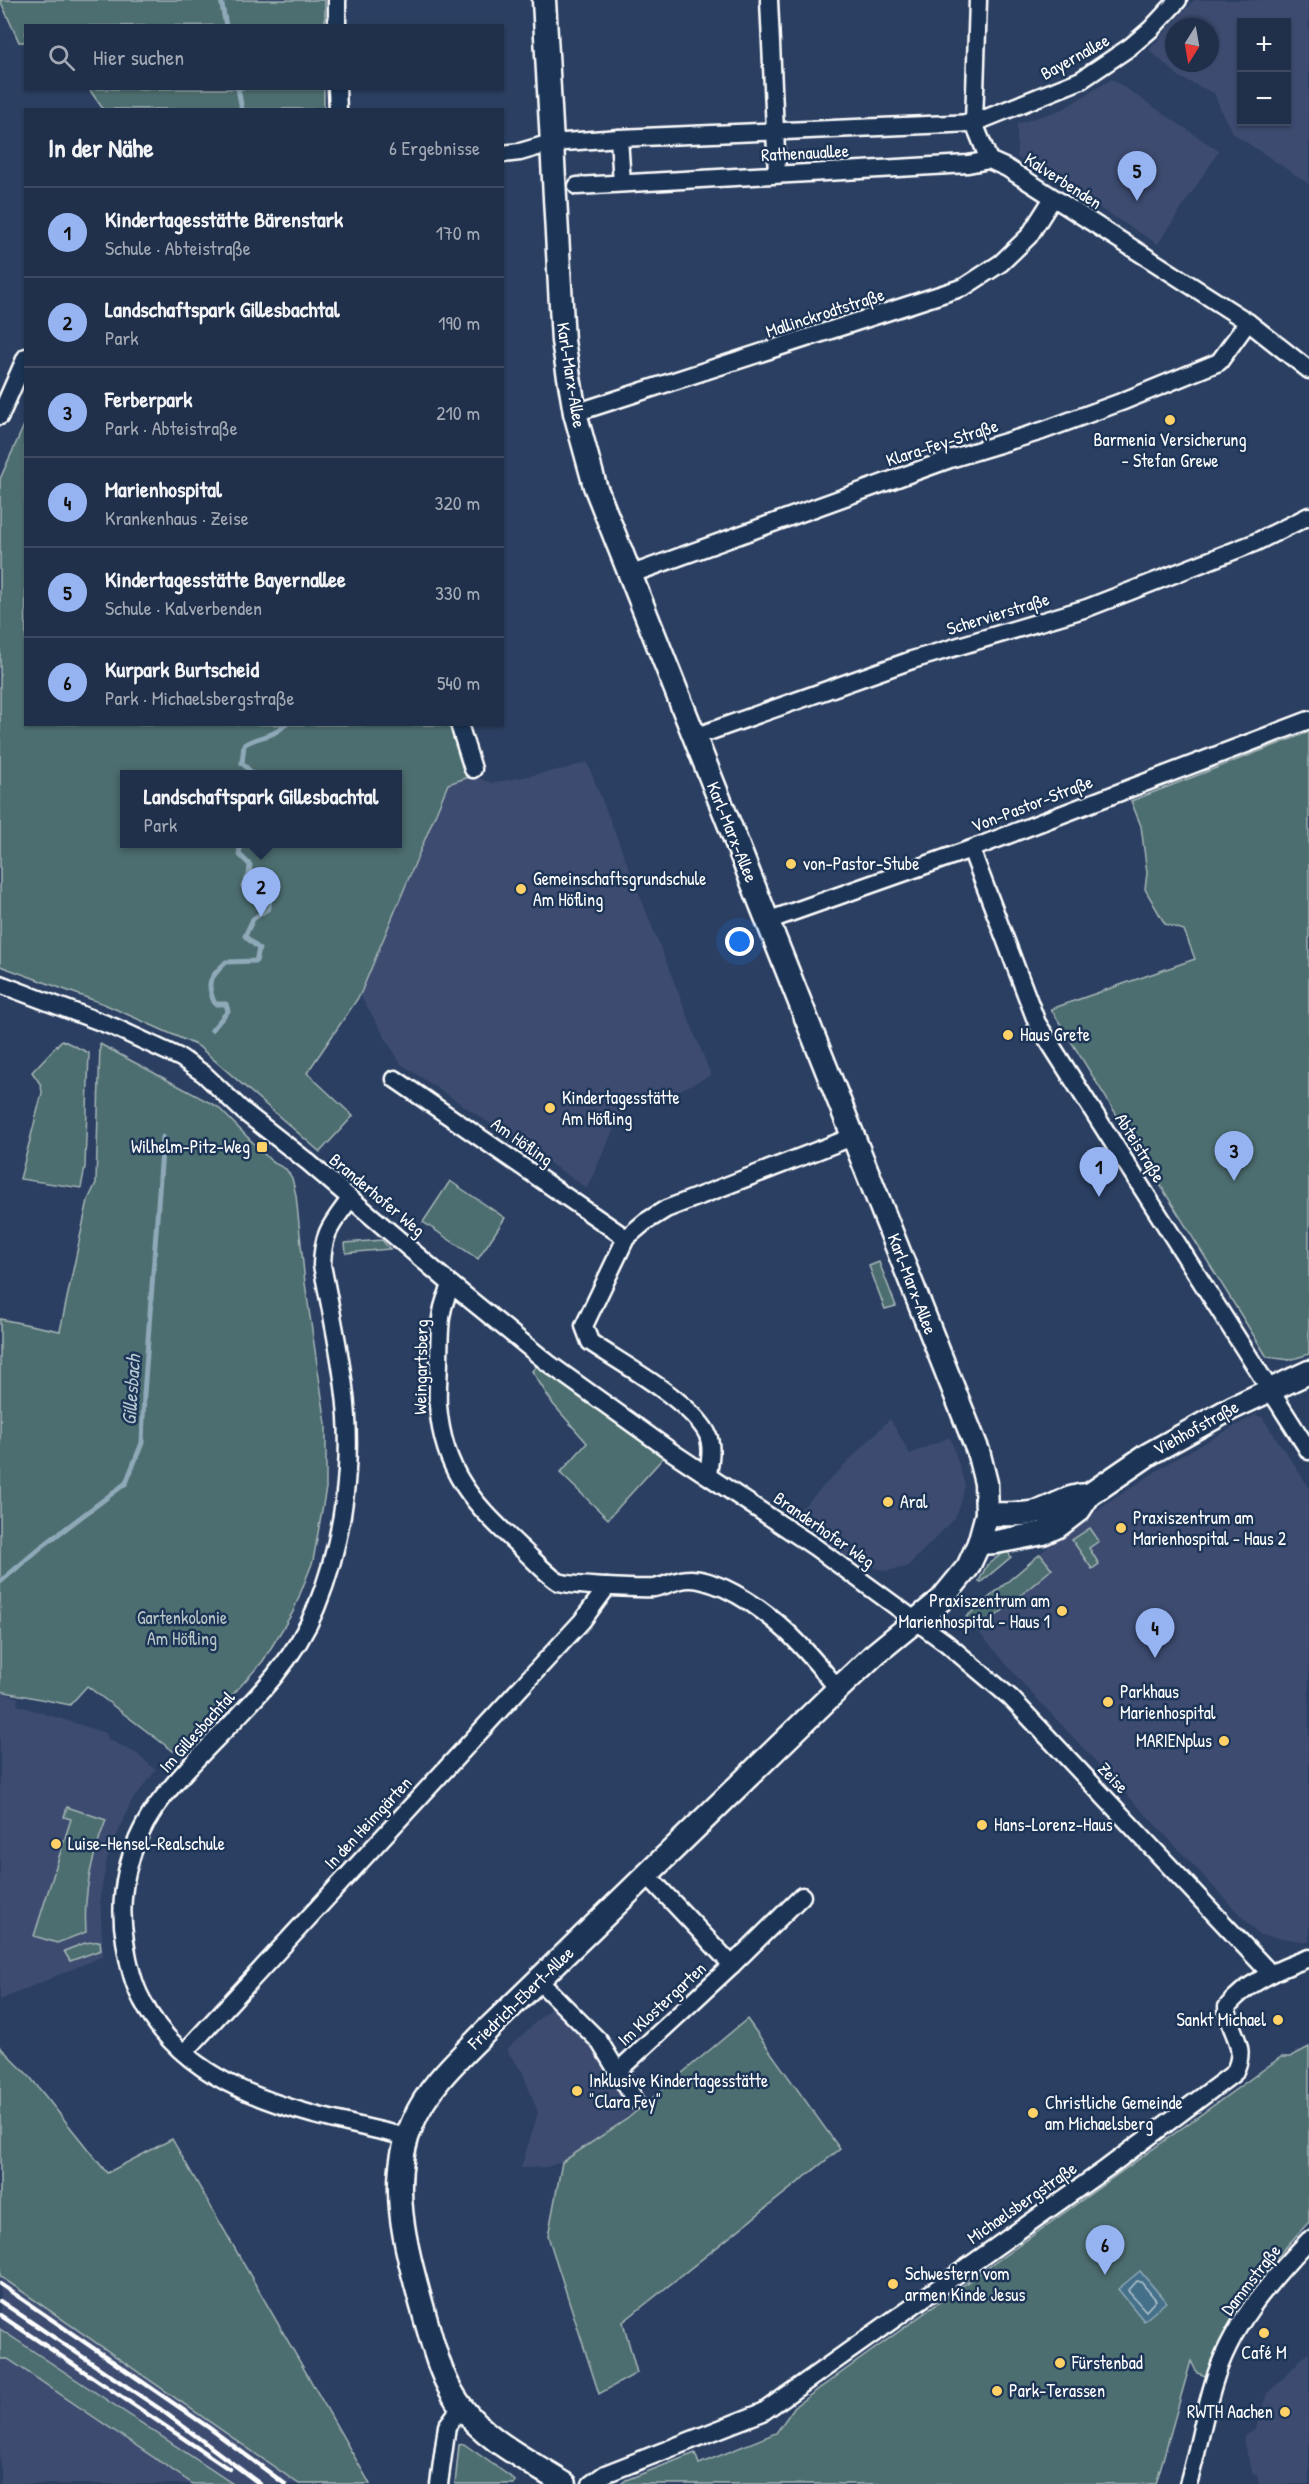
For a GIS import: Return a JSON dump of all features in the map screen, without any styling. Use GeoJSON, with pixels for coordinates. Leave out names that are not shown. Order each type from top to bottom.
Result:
{"type":"FeatureCollection","features":[{"type":"Feature","properties":{"kind":"main road","name":"Karl-Marx-Allee"},"geometry":{"type":"LineString","coordinates":[[544,0],[563,341],[575,413],[595,486],[767,921],[855,1136],[978,1451],[986,1483],[987,1514],[979,1543],[968,1567],[951,1590],[915,1620]]}},
{"type":"Feature","properties":{"kind":"main road","name":"Viehhofstraße"},"geometry":{"type":"LineString","coordinates":[[979,1543],[1043,1533],[1059,1526],[1079,1510],[1089,1495],[1149,1454],[1269,1389],[1309,1372]]}},
{"type":"Feature","properties":{"kind":"main road","name":"Viehhofstraße"},"geometry":{"type":"LineString","coordinates":[[987,1514],[1014,1515],[1036,1512],[1055,1506],[1074,1495],[1089,1495]]}},
{"type":"Feature","properties":{"kind":"main road","name":"Friedrich-Ebert-Allee"},"geometry":{"type":"LineString","coordinates":[[549,2480],[482,2429],[461,2407],[439,2367],[408,2255],[401,2213],[401,2176],[407,2137],[424,2100],[461,2057],[838,1689],[915,1620]]}},
{"type":"Feature","properties":{"kind":"street"},"geometry":{"type":"LineString","coordinates":[[337,0],[337,24]]}},
{"type":"Feature","properties":{"kind":"street"},"geometry":{"type":"LineString","coordinates":[[769,0],[777,174]]}},
{"type":"Feature","properties":{"kind":"street"},"geometry":{"type":"LineString","coordinates":[[978,0],[974,123],[989,160]]}},
{"type":"Feature","properties":{"kind":"street","name":"Bayernallee"},"geometry":{"type":"LineString","coordinates":[[974,123],[1081,80],[1130,47],[1151,29],[1178,0]]}},
{"type":"Feature","properties":{"kind":"street"},"geometry":{"type":"LineString","coordinates":[[338,90],[338,108]]}},
{"type":"Feature","properties":{"kind":"street","name":"Rathenauallee"},"geometry":{"type":"LineString","coordinates":[[504,154],[520,152],[551,143],[619,138],[974,123]]}},
{"type":"Feature","properties":{"kind":"street"},"geometry":{"type":"LineString","coordinates":[[619,138],[622,183]]}},
{"type":"Feature","properties":{"kind":"street","name":"Rathenauallee"},"geometry":{"type":"LineString","coordinates":[[577,186],[968,164],[989,160]]}},
{"type":"Feature","properties":{"kind":"street","name":"Kalverbenden"},"geometry":{"type":"LineString","coordinates":[[989,160],[1007,168],[1248,322],[1309,370]]}},
{"type":"Feature","properties":{"kind":"street","name":"Mallinckrodtstraße"},"geometry":{"type":"LineString","coordinates":[[575,413],[964,287],[1001,263],[1029,236],[1053,198]]}},
{"type":"Feature","properties":{"kind":"street","name":"Klara-Fey-Straße"},"geometry":{"type":"LineString","coordinates":[[629,574],[950,459],[1042,431],[1143,393],[1219,362],[1248,322]]}},
{"type":"Feature","properties":{"kind":"street"},"geometry":{"type":"LineString","coordinates":[[0,417],[24,362]]}},
{"type":"Feature","properties":{"kind":"street","name":"Schervierstraße"},"geometry":{"type":"LineString","coordinates":[[694,737],[912,660],[1087,608],[1254,543],[1309,516]]}},
{"type":"Feature","properties":{"kind":"street","name":"Von-Pastor-Straße"},"geometry":{"type":"LineString","coordinates":[[767,921],[971,849],[1309,720]]}},
{"type":"Feature","properties":{"kind":"street"},"geometry":{"type":"LineString","coordinates":[[460,726],[473,769]]}},
{"type":"Feature","properties":{"kind":"street","name":"Abteistraße"},"geometry":{"type":"LineString","coordinates":[[971,849],[1037,1023],[1309,1451]]}},
{"type":"Feature","properties":{"kind":"street","name":"Branderhofer Weg"},"geometry":{"type":"LineString","coordinates":[[0,984],[114,1027],[181,1058],[204,1074],[243,1111],[308,1162],[548,1363],[672,1452],[815,1547],[915,1620]]}},
{"type":"Feature","properties":{"kind":"street","name":"Am Höfling"},"geometry":{"type":"LineString","coordinates":[[395,1078],[626,1238]]}},
{"type":"Feature","properties":{"kind":"street"},"geometry":{"type":"LineString","coordinates":[[708,1474],[711,1454],[707,1434],[700,1425],[676,1400],[590,1342],[584,1326],[626,1238],[645,1222],[666,1209],[855,1136]]}},
{"type":"Feature","properties":{"kind":"street","name":"Im Gillesbachtal"},"geometry":{"type":"LineString","coordinates":[[350,1199],[326,1233],[322,1265],[344,1389],[347,1439],[344,1501],[330,1568],[316,1610],[295,1648],[267,1685],[155,1809],[136,1842],[127,1869],[121,1902],[129,1966],[141,2000],[160,2028],[184,2053],[212,2076],[242,2091],[314,2114],[407,2137]]}},
{"type":"Feature","properties":{"kind":"street","name":"Weingartsberg"},"geometry":{"type":"LineString","coordinates":[[452,1284],[443,1300],[438,1402],[446,1451],[454,1471],[477,1503],[559,1582],[607,1587],[655,1588],[690,1578],[713,1583],[739,1596],[774,1619],[806,1649],[838,1689]]}},
{"type":"Feature","properties":{"kind":"street","name":"In den Heimgärten"},"geometry":{"type":"LineString","coordinates":[[184,2053],[582,1621],[607,1587]]}},
{"type":"Feature","properties":{"kind":"street","name":"Zeise"},"geometry":{"type":"LineString","coordinates":[[915,1620],[1011,1698],[1271,1974]]}},
{"type":"Feature","properties":{"kind":"street","name":"Im Klostergarten"},"geometry":{"type":"LineString","coordinates":[[648,1876],[732,1965]]}},
{"type":"Feature","properties":{"kind":"street","name":"Im Klostergarten"},"geometry":{"type":"LineString","coordinates":[[618,2071],[802,1896]]}},
{"type":"Feature","properties":{"kind":"street"},"geometry":{"type":"LineString","coordinates":[[1271,1974],[1309,1958]]}},
{"type":"Feature","properties":{"kind":"street","name":"Michaelsbergstraße"},"geometry":{"type":"LineString","coordinates":[[591,2484],[605,2474],[763,2412],[1144,2141],[1234,2073],[1241,2060],[1241,2048],[1228,2021],[1227,2007],[1236,1995],[1271,1974]]}},
{"type":"Feature","properties":{"kind":"street","name":"Im Klostergarten"},"geometry":{"type":"LineString","coordinates":[[538,1980],[599,2041],[635,2100]]}},
{"type":"Feature","properties":{"kind":"street","name":"Dammstraße"},"geometry":{"type":"LineString","coordinates":[[1188,2484],[1213,2383],[1234,2333],[1247,2311],[1273,2277],[1309,2240]]}},
{"type":"Feature","properties":{"kind":"street"},"geometry":{"type":"LineString","coordinates":[[439,2484],[447,2426],[461,2407]]}},
{"type":"Feature","properties":{"kind":"shaded area"},"geometry":{"type":"Polygon","coordinates":[[[1194,0],[1309,0],[1309,184],[1234,134],[1214,93],[1181,78],[1174,72],[1219,72],[1219,18],[1178,18],[1194,0]]]}},
{"type":"Feature","properties":{"kind":"shaded area"},"geometry":{"type":"Polygon","coordinates":[[[1165,32],[1165,64],[1149,50],[1165,32]]]}},
{"type":"Feature","properties":{"kind":"shaded area"},"geometry":{"type":"Polygon","coordinates":[[[1112,79],[1219,151],[1158,244],[1017,157],[1017,124],[1063,109],[1112,79]]]}},
{"type":"Feature","properties":{"kind":"shaded area","name":"Gemeinschaftsgrundschule Am Höfling"},"geometry":{"type":"Polygon","coordinates":[[[587,762],[711,1075],[672,1094],[626,1102],[587,1188],[401,1064],[360,995],[449,784],[472,776],[492,783],[564,769],[587,762]]]}},
{"type":"Feature","properties":{"kind":"shaded area"},"geometry":{"type":"Polygon","coordinates":[[[1255,1415],[1262,1417],[1309,1487],[1309,1942],[1259,1935],[1025,1686],[966,1617],[1050,1545],[1105,1505],[1170,1462],[1255,1415]]]}},
{"type":"Feature","properties":{"kind":"shaded area","name":"Aral"},"geometry":{"type":"Polygon","coordinates":[[[890,1419],[910,1454],[950,1437],[965,1485],[955,1518],[907,1567],[887,1571],[859,1564],[792,1518],[890,1419]]]}},
{"type":"Feature","properties":{"kind":"shaded area","name":"Luise-Hensel-Realschule"},"geometry":{"type":"Polygon","coordinates":[[[0,1692],[18,1698],[17,1705],[106,1733],[108,1739],[137,1754],[156,1770],[131,1802],[107,1859],[100,1897],[103,1956],[0,2000],[0,1692]]]}},
{"type":"Feature","properties":{"kind":"shaded area","name":"Inklusive Kindertagesstätte \"Clara Fey\""},"geometry":{"type":"Polygon","coordinates":[[[555,2004],[596,2043],[637,2110],[562,2162],[546,2167],[521,2168],[538,2113],[522,2071],[506,2050],[555,2004]]]}},
{"type":"Feature","properties":{"kind":"shaded area"},"geometry":{"type":"Polygon","coordinates":[[[0,2276],[299,2484],[233,2484],[0,2329],[0,2276]]]}},
{"type":"Feature","properties":{"kind":"shaded area","name":"RWTH Aachen"},"geometry":{"type":"Polygon","coordinates":[[[1309,2351],[1309,2484],[1259,2484],[1257,2474],[1253,2474],[1243,2441],[1245,2435],[1256,2428],[1266,2396],[1309,2351]]]}},
{"type":"Feature","properties":{"kind":"shaded area"},"geometry":{"type":"Polygon","coordinates":[[[0,2359],[7,2359],[193,2484],[0,2484],[0,2359]]]}},
{"type":"Feature","properties":{"kind":"green space"},"geometry":{"type":"Polygon","coordinates":[[[0,0],[325,0],[325,24],[24,24],[24,42],[19,42],[0,0]]]}},
{"type":"Feature","properties":{"kind":"green space"},"geometry":{"type":"Polygon","coordinates":[[[90,90],[324,90],[324,108],[102,108],[90,90]]]}},
{"type":"Feature","properties":{"kind":"green space"},"geometry":{"type":"Polygon","coordinates":[[[24,425],[24,726],[453,726],[472,776],[448,784],[360,995],[307,1073],[353,1116],[320,1152],[198,1046],[104,1004],[0,966],[0,479],[24,425]]]}},
{"type":"Feature","properties":{"kind":"green space"},"geometry":{"type":"Polygon","coordinates":[[[1309,732],[1309,1354],[1290,1360],[1267,1357],[1051,1009],[1195,959],[1184,930],[1165,924],[1145,889],[1147,873],[1141,826],[1131,801],[1309,732]]]}},
{"type":"Feature","properties":{"kind":"green space"},"geometry":{"type":"Polygon","coordinates":[[[62,1040],[89,1053],[85,1167],[81,1188],[20,1179],[42,1093],[41,1085],[32,1072],[62,1040]]]}},
{"type":"Feature","properties":{"kind":"green space","name":"Gartenkolonie Am Höfling"},"geometry":{"type":"Polygon","coordinates":[[[100,1044],[218,1107],[272,1162],[286,1169],[292,1178],[326,1424],[326,1488],[313,1561],[293,1612],[263,1661],[183,1750],[173,1751],[87,1686],[70,1705],[0,1691],[0,1319],[60,1331],[88,1200],[96,1183],[100,1044]]]}},
{"type":"Feature","properties":{"kind":"green space"},"geometry":{"type":"Polygon","coordinates":[[[450,1181],[505,1218],[478,1259],[423,1222],[450,1181]]]}},
{"type":"Feature","properties":{"kind":"green space"},"geometry":{"type":"Polygon","coordinates":[[[382,1240],[390,1249],[346,1253],[345,1243],[382,1240]]]}},
{"type":"Feature","properties":{"kind":"green space"},"geometry":{"type":"Polygon","coordinates":[[[879,1262],[896,1306],[885,1309],[869,1266],[879,1262]]]}},
{"type":"Feature","properties":{"kind":"green space"},"geometry":{"type":"Polygon","coordinates":[[[539,1363],[664,1457],[608,1519],[560,1473],[587,1443],[553,1404],[532,1371],[539,1363]]]}},
{"type":"Feature","properties":{"kind":"green space"},"geometry":{"type":"Polygon","coordinates":[[[1090,1528],[1099,1541],[1089,1548],[1099,1564],[1092,1569],[1072,1540],[1090,1528]]]}},
{"type":"Feature","properties":{"kind":"green space"},"geometry":{"type":"Polygon","coordinates":[[[1007,1550],[1011,1557],[981,1582],[979,1581],[987,1565],[1007,1550]]]}},
{"type":"Feature","properties":{"kind":"green space"},"geometry":{"type":"Polygon","coordinates":[[[1040,1554],[1052,1569],[978,1631],[966,1617],[1040,1554]]]}},
{"type":"Feature","properties":{"kind":"green space"},"geometry":{"type":"Polygon","coordinates":[[[67,1807],[106,1820],[87,1889],[86,1932],[57,1943],[34,1936],[71,1819],[64,1817],[67,1807]]]}},
{"type":"Feature","properties":{"kind":"green space"},"geometry":{"type":"Polygon","coordinates":[[[100,1941],[101,1950],[70,1961],[64,1951],[85,1943],[100,1941]]]}},
{"type":"Feature","properties":{"kind":"green space"},"geometry":{"type":"Polygon","coordinates":[[[747,2019],[840,2149],[623,2322],[637,2373],[599,2394],[548,2236],[562,2162],[627,2119],[747,2019]]]}},
{"type":"Feature","properties":{"kind":"green space"},"geometry":{"type":"Polygon","coordinates":[[[0,2047],[30,2077],[107,2173],[172,2139],[370,2484],[299,2484],[0,2276],[0,2047]]]}},
{"type":"Feature","properties":{"kind":"green space"},"geometry":{"type":"Polygon","coordinates":[[[1309,2047],[1309,2222],[1249,2294],[1226,2333],[1206,2376],[1197,2373],[1191,2361],[1156,2484],[621,2484],[695,2453],[699,2464],[776,2433],[795,2406],[1281,2057],[1290,2057],[1309,2047]]]}},
{"type":"Feature","properties":{"kind":"green space"},"geometry":{"type":"Polygon","coordinates":[[[0,2329],[233,2484],[193,2484],[8,2359],[0,2359],[0,2329]]]}},
{"type":"Feature","properties":{"kind":"green space"},"geometry":{"type":"Polygon","coordinates":[[[464,2444],[511,2477],[515,2481],[514,2484],[455,2484],[459,2445],[464,2444]]]}},
{"type":"Feature","properties":{"kind":"water"},"geometry":{"type":"Polygon","coordinates":[[[1140,2271],[1166,2302],[1144,2321],[1118,2289],[1140,2271]]]}},
{"type":"Feature","properties":{"kind":"waterway","name":"Gillesbach"},"geometry":{"type":"LineString","coordinates":[[221,0],[226,24]]}},
{"type":"Feature","properties":{"kind":"waterway","name":"Gillesbach"},"geometry":{"type":"LineString","coordinates":[[238,90],[242,108]]}},
{"type":"Feature","properties":{"kind":"waterway","name":"Gillesbach"},"geometry":{"type":"LineString","coordinates":[[249,770],[242,763],[244,745],[270,735],[284,726]]}},
{"type":"Feature","properties":{"kind":"waterway","name":"Gillesbach"},"geometry":{"type":"LineString","coordinates":[[212,1030],[228,1011],[226,1004],[215,1004],[210,990],[211,981],[226,962],[256,961],[259,949],[245,936],[253,919],[269,908],[270,896],[250,893],[243,886],[249,875],[250,865],[239,854],[240,848]]}},
{"type":"Feature","properties":{"kind":"waterway","name":"Gillesbach"},"geometry":{"type":"LineString","coordinates":[[0,1582],[40,1548],[126,1483],[142,1443],[163,1137]]}},
{"type":"Feature","properties":{"kind":"railway"},"geometry":{"type":"LineString","coordinates":[[0,2284],[208,2427],[285,2484]]}},
{"type":"Feature","properties":{"kind":"railway"},"geometry":{"type":"LineString","coordinates":[[0,2301],[160,2409],[260,2484]]}},
{"type":"Feature","properties":{"kind":"railway"},"geometry":{"type":"LineString","coordinates":[[0,2315],[229,2469]]}},
{"type":"Feature","properties":{"kind":"place","name":"Kindertagesstätte Bayernallee"},"geometry":{"type":"Point","coordinates":[1137,201]}},
{"type":"Feature","properties":{"kind":"place","name":"Barmenia Versicherung - Stefan Grewe"},"geometry":{"type":"Point","coordinates":[1170,420]}},
{"type":"Feature","properties":{"kind":"place","name":"von-Pastor-Stube"},"geometry":{"type":"Point","coordinates":[791,864]}},
{"type":"Feature","properties":{"kind":"place","name":"Gemeinschaftsgrundschule Am Höfling"},"geometry":{"type":"Point","coordinates":[521,889]}},
{"type":"Feature","properties":{"kind":"place","name":"Landschaftspark Gillesbachtal"},"geometry":{"type":"Point","coordinates":[261,917]}},
{"type":"Feature","properties":{"kind":"place","name":"Haus Grete"},"geometry":{"type":"Point","coordinates":[1008,1035]}},
{"type":"Feature","properties":{"kind":"place","name":"Kindertagesstätte Am Höfling"},"geometry":{"type":"Point","coordinates":[550,1108]}},
{"type":"Feature","properties":{"kind":"place","name":"Wilhelm-Pitz-Weg"},"geometry":{"type":"Point","coordinates":[262,1147]}},
{"type":"Feature","properties":{"kind":"place","name":"Ferberpark"},"geometry":{"type":"Point","coordinates":[1234,1181]}},
{"type":"Feature","properties":{"kind":"place","name":"Kindertagesstätte Bärenstark"},"geometry":{"type":"Point","coordinates":[1099,1197]}},
{"type":"Feature","properties":{"kind":"place","name":"Aral"},"geometry":{"type":"Point","coordinates":[888,1502]}},
{"type":"Feature","properties":{"kind":"place","name":"Praxiszentrum am Marienhospital - Haus 2"},"geometry":{"type":"Point","coordinates":[1121,1528]}},
{"type":"Feature","properties":{"kind":"place","name":"Praxiszentrum am Marienhospital - Haus 1"},"geometry":{"type":"Point","coordinates":[1062,1611]}},
{"type":"Feature","properties":{"kind":"place","name":"Marienhospital"},"geometry":{"type":"Point","coordinates":[1155,1658]}},
{"type":"Feature","properties":{"kind":"place","name":"Parkhaus Marienhospital"},"geometry":{"type":"Point","coordinates":[1108,1702]}},
{"type":"Feature","properties":{"kind":"place","name":"MARIENplus"},"geometry":{"type":"Point","coordinates":[1224,1741]}},
{"type":"Feature","properties":{"kind":"place","name":"Hans-Lorenz-Haus"},"geometry":{"type":"Point","coordinates":[982,1825]}},
{"type":"Feature","properties":{"kind":"place","name":"Luise-Hensel-Realschule"},"geometry":{"type":"Point","coordinates":[56,1844]}},
{"type":"Feature","properties":{"kind":"place","name":"Sankt Michael"},"geometry":{"type":"Point","coordinates":[1278,2020]}},
{"type":"Feature","properties":{"kind":"place","name":"Inklusive Kindertagesstätte \"Clara Fey\""},"geometry":{"type":"Point","coordinates":[577,2091]}},
{"type":"Feature","properties":{"kind":"place","name":"Christliche Gemeinde am Michaelsberg"},"geometry":{"type":"Point","coordinates":[1033,2113]}},
{"type":"Feature","properties":{"kind":"place","name":"Kurpark Burtscheid"},"geometry":{"type":"Point","coordinates":[1105,2275]}},
{"type":"Feature","properties":{"kind":"place","name":"Schwestern vom armen Kinde Jesus"},"geometry":{"type":"Point","coordinates":[893,2284]}},
{"type":"Feature","properties":{"kind":"place","name":"Café M"},"geometry":{"type":"Point","coordinates":[1264,2333]}},
{"type":"Feature","properties":{"kind":"place","name":"Fürstenbad"},"geometry":{"type":"Point","coordinates":[1060,2363]}},
{"type":"Feature","properties":{"kind":"place","name":"Park-Terassen"},"geometry":{"type":"Point","coordinates":[997,2391]}},
{"type":"Feature","properties":{"kind":"place","name":"RWTH Aachen"},"geometry":{"type":"Point","coordinates":[1285,2412]}}]}
